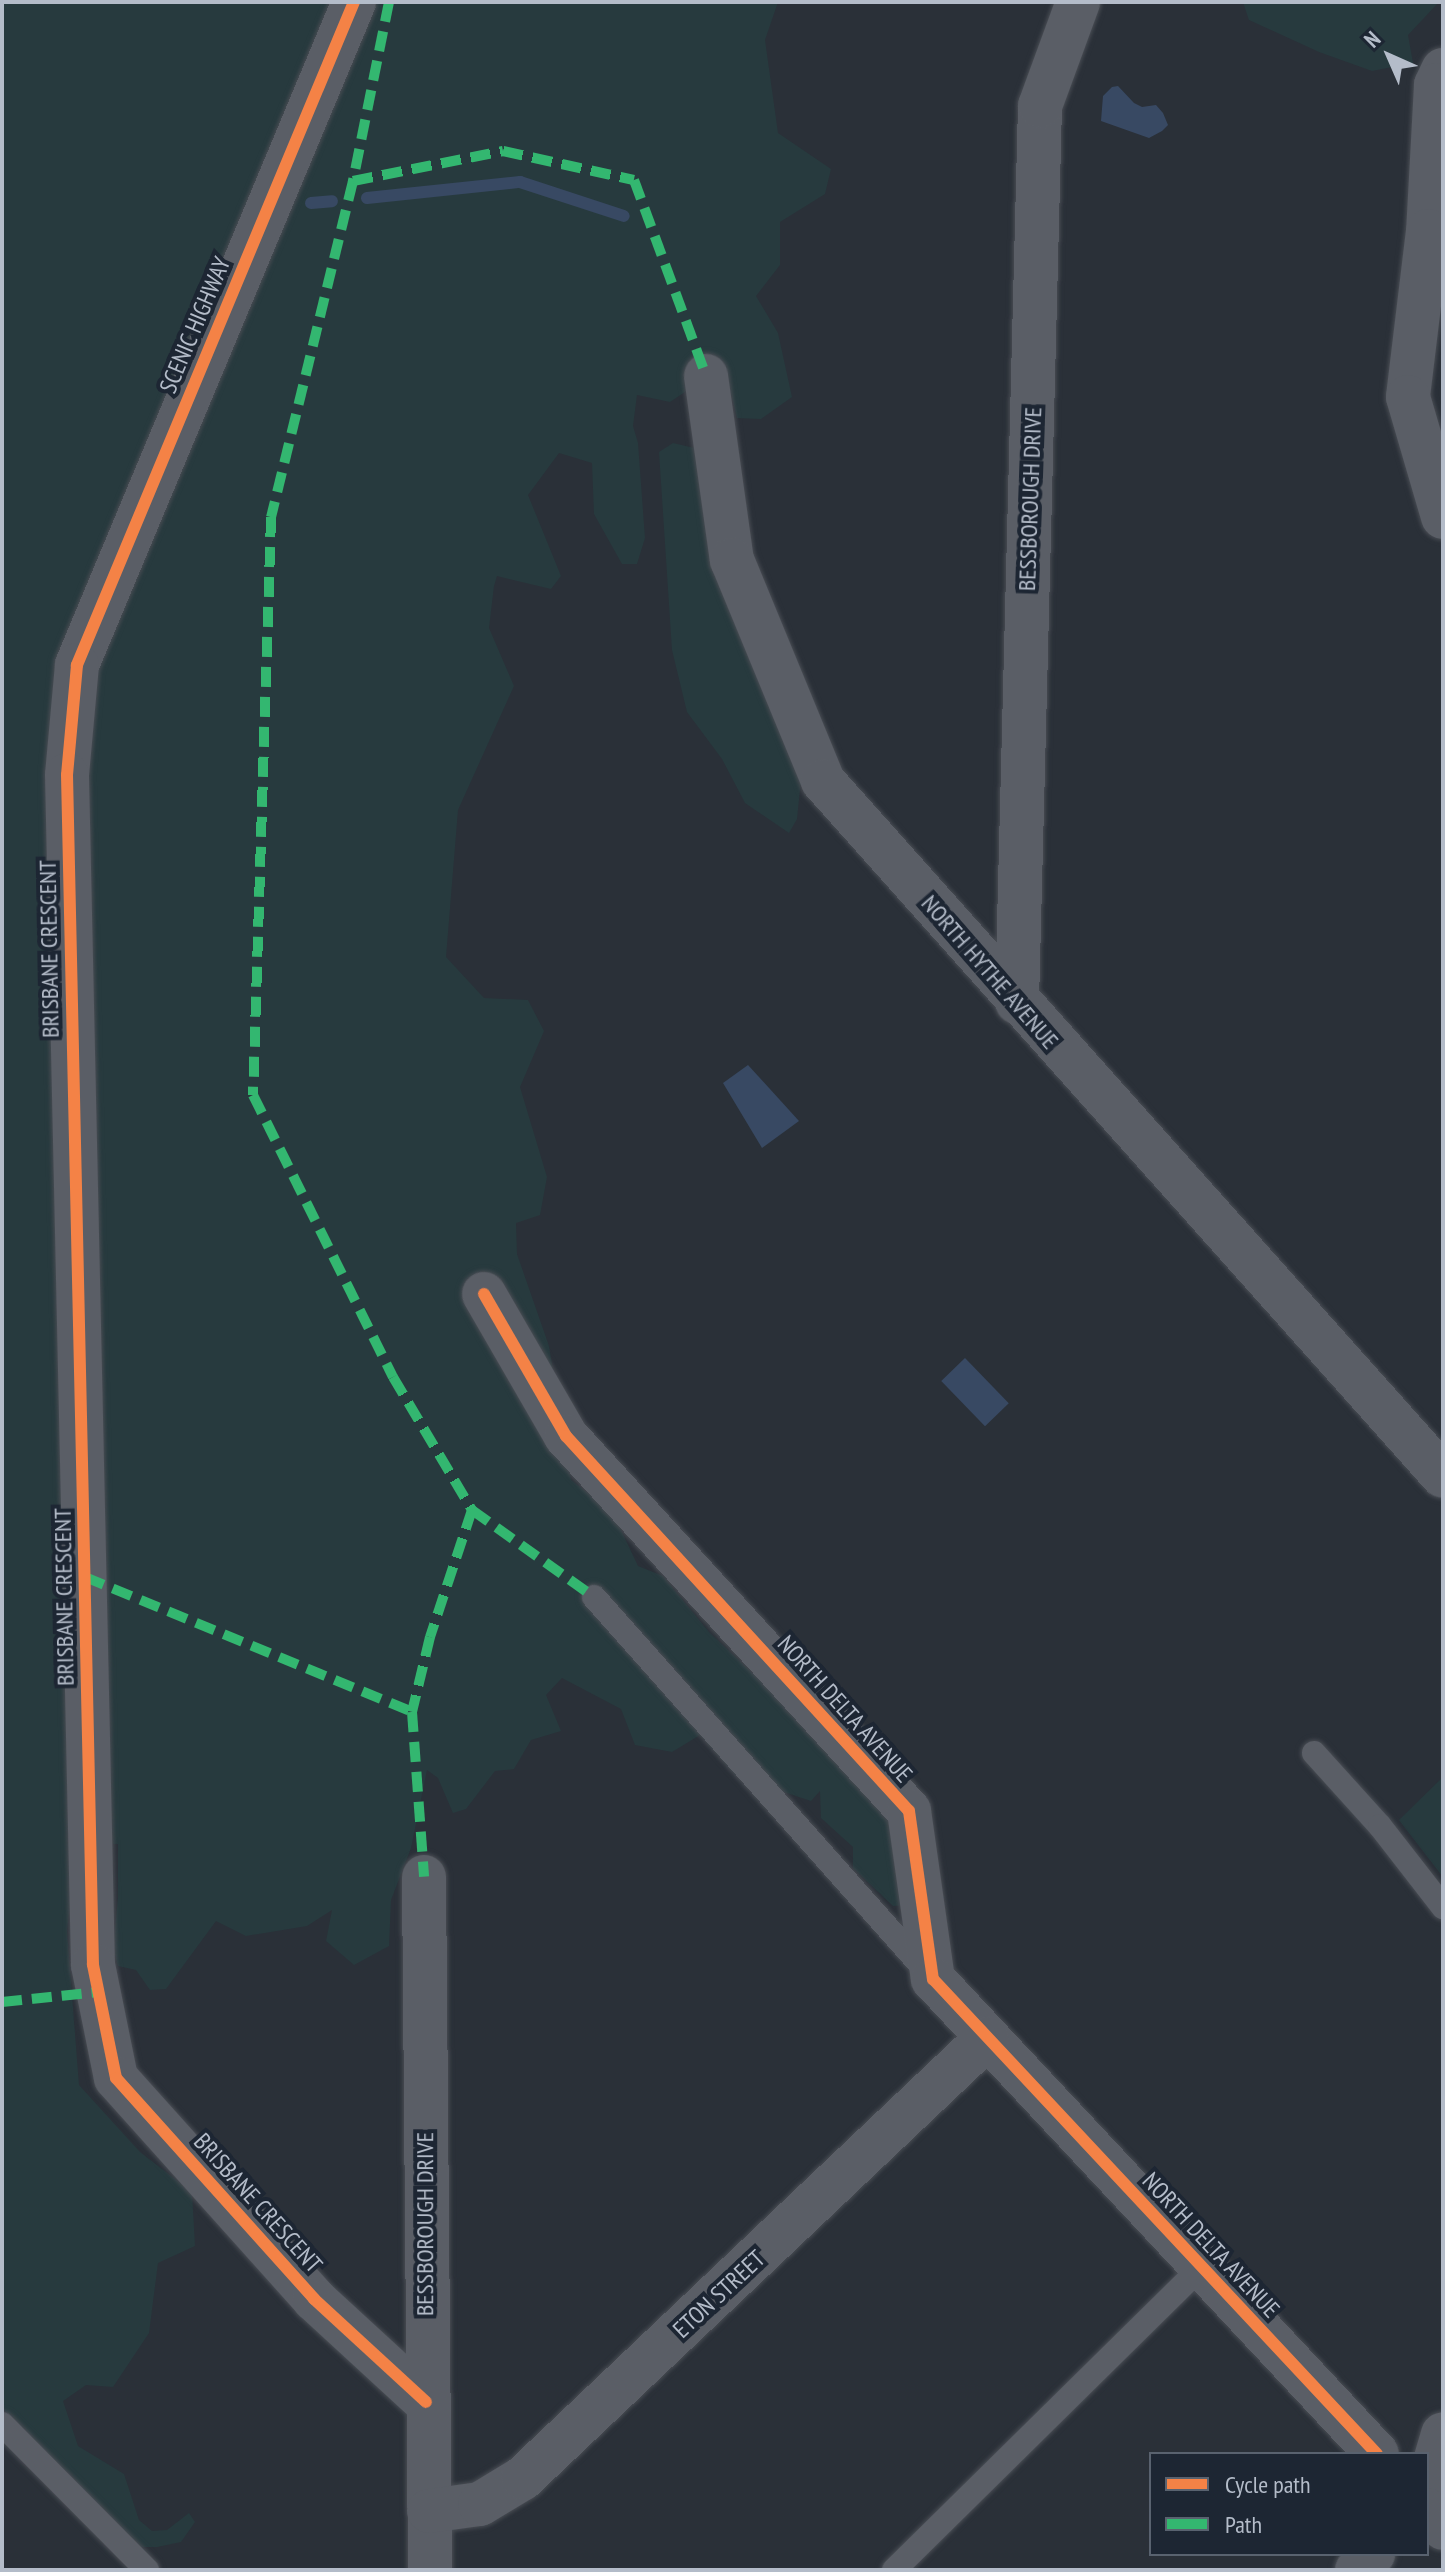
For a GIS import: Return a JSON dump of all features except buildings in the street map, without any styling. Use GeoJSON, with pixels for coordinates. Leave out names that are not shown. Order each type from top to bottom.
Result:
{"type":"FeatureCollection","features":[{"type":"Feature","properties":{"kind":"street","name":"SCENIC HIGHWAY"},"geometry":{"type":"LineString","coordinates":[[77,665],[354,2]]}},
{"type":"Feature","properties":{"kind":"street","name":"BESSBOROUGH DRIVE"},"geometry":{"type":"LineString","coordinates":[[1017,1002],[1040,106],[1078,2]]}},
{"type":"Feature","properties":{"kind":"street"},"geometry":{"type":"LineString","coordinates":[[1441,515],[1408,397],[1428,231],[1436,85],[1443,70]]}},
{"type":"Feature","properties":{"kind":"street","name":"NORTH HYTHE AVENUE"},"geometry":{"type":"LineString","coordinates":[[706,376],[732,560],[823,781],[1443,1476]]}},
{"type":"Feature","properties":{"kind":"street","name":"BRISBANE CRESCENT"},"geometry":{"type":"LineString","coordinates":[[77,665],[67,775],[93,1965],[98,1992],[116,2078],[314,2299],[426,2402]]}},
{"type":"Feature","properties":{"kind":"street","name":"NORTH DELTA AVENUE"},"geometry":{"type":"LineString","coordinates":[[484,1294],[566,1436],[909,1811],[933,1979],[1375,2452]]}},
{"type":"Feature","properties":{"kind":"street","name":"BESSBOROUGH DRIVE"},"geometry":{"type":"LineString","coordinates":[[424,1877],[426,2402],[430,2570]]}},
{"type":"Feature","properties":{"kind":"street","name":"ETON STREET"},"geometry":{"type":"LineString","coordinates":[[429,2511],[480,2504],[523,2478],[987,2038]]}},
{"type":"Feature","properties":{"kind":"street"},"geometry":{"type":"LineString","coordinates":[[1429,2482],[1443,2434]]}},
{"type":"Feature","properties":{"kind":"street"},"geometry":{"type":"LineString","coordinates":[[1429,2512],[1443,2528]]}},
{"type":"Feature","properties":{"kind":"lane"},"geometry":{"type":"LineString","coordinates":[[594,1597],[933,1979]]}},
{"type":"Feature","properties":{"kind":"lane"},"geometry":{"type":"LineString","coordinates":[[1314,1753],[1380,1826],[1443,1907]]}},
{"type":"Feature","properties":{"kind":"lane"},"geometry":{"type":"LineString","coordinates":[[894,2570],[1201,2267]]}},
{"type":"Feature","properties":{"kind":"lane"},"geometry":{"type":"LineString","coordinates":[[2,2424],[147,2570]]}},
{"type":"Feature","properties":{"kind":"green space"},"geometry":{"type":"Polygon","coordinates":[[[2,2],[778,2],[765,40],[778,133],[831,169],[825,194],[780,222],[780,265],[756,296],[778,333],[792,397],[761,419],[737,418],[724,366],[670,402],[637,395],[633,426],[638,443],[645,538],[637,564],[622,564],[594,514],[592,463],[559,453],[528,495],[561,576],[551,589],[497,576],[489,628],[514,686],[458,810],[446,957],[484,998],[528,1000],[544,1031],[520,1087],[547,1177],[540,1215],[516,1223],[517,1254],[549,1346],[571,1480],[612,1511],[638,1566],[663,1576],[709,1632],[899,1812],[912,1905],[893,1906],[853,1868],[853,1847],[821,1818],[820,1791],[811,1801],[736,1776],[700,1735],[672,1752],[635,1745],[621,1709],[562,1678],[546,1695],[561,1731],[531,1740],[514,1769],[495,1771],[466,1809],[453,1813],[438,1778],[427,1770],[411,1848],[391,1900],[389,1946],[354,1965],[326,1941],[332,1910],[307,1926],[246,1936],[216,1921],[166,1989],[150,1990],[136,1970],[118,1966],[113,1948],[118,1898],[118,1844],[77,1843],[67,1931],[79,2085],[140,2152],[192,2192],[195,2246],[158,2263],[149,2333],[113,2387],[86,2385],[63,2401],[78,2446],[124,2474],[139,2520],[152,2531],[167,2530],[189,2513],[195,2522],[181,2542],[157,2547],[141,2547],[2,2408],[2,2]]]}},
{"type":"Feature","properties":{"kind":"green space"},"geometry":{"type":"Polygon","coordinates":[[[1243,2],[1439,2],[1408,35],[1413,63],[1372,71],[1319,52],[1249,20],[1243,2]]]}},
{"type":"Feature","properties":{"kind":"green space"},"geometry":{"type":"Polygon","coordinates":[[[673,443],[703,450],[803,760],[797,819],[789,833],[745,803],[722,759],[687,712],[672,650],[659,452],[673,443]]]}},
{"type":"Feature","properties":{"kind":"green space"},"geometry":{"type":"Polygon","coordinates":[[[1443,1777],[1443,1877],[1399,1820],[1443,1777]]]}},
{"type":"Feature","properties":{"kind":"water"},"geometry":{"type":"Polygon","coordinates":[[[1118,86],[1142,107],[1156,105],[1168,125],[1149,138],[1101,121],[1103,96],[1112,87],[1118,86]]]}},
{"type":"Feature","properties":{"kind":"water"},"geometry":{"type":"Polygon","coordinates":[[[748,1065],[799,1121],[762,1148],[723,1083],[748,1065]]]}},
{"type":"Feature","properties":{"kind":"water"},"geometry":{"type":"Polygon","coordinates":[[[965,1358],[1009,1403],[985,1426],[941,1381],[965,1358]]]}},
{"type":"Feature","properties":{"kind":"waterway"},"geometry":{"type":"LineString","coordinates":[[367,198],[520,182],[624,216]]}},
{"type":"Feature","properties":{"kind":"waterway"},"geometry":{"type":"LineString","coordinates":[[311,203],[332,201]]}},
{"type":"Feature","properties":{"kind":"marked path"},"geometry":{"type":"LineString","coordinates":[[389,2],[353,181],[271,517],[253,1095],[393,1377],[472,1510],[430,1637],[412,1712],[424,1877]]}},
{"type":"Feature","properties":{"kind":"marked path"},"geometry":{"type":"LineString","coordinates":[[353,181],[503,151],[634,180],[706,376]]}},
{"type":"Feature","properties":{"kind":"marked path"},"geometry":{"type":"LineString","coordinates":[[472,1510],[594,1597]]}},
{"type":"Feature","properties":{"kind":"marked path"},"geometry":{"type":"LineString","coordinates":[[85,1577],[412,1712]]}},
{"type":"Feature","properties":{"kind":"marked path"},"geometry":{"type":"LineString","coordinates":[[2,2002],[98,1992]]}},
{"type":"Feature","properties":{"kind":"cycle path"},"geometry":{"type":"LineString","coordinates":[[354,2],[77,665],[67,775],[93,1965],[116,2078],[314,2299],[426,2402]]}},
{"type":"Feature","properties":{"kind":"cycle path"},"geometry":{"type":"LineString","coordinates":[[484,1294],[566,1436],[909,1811],[933,1979],[1375,2452]]}}]}
